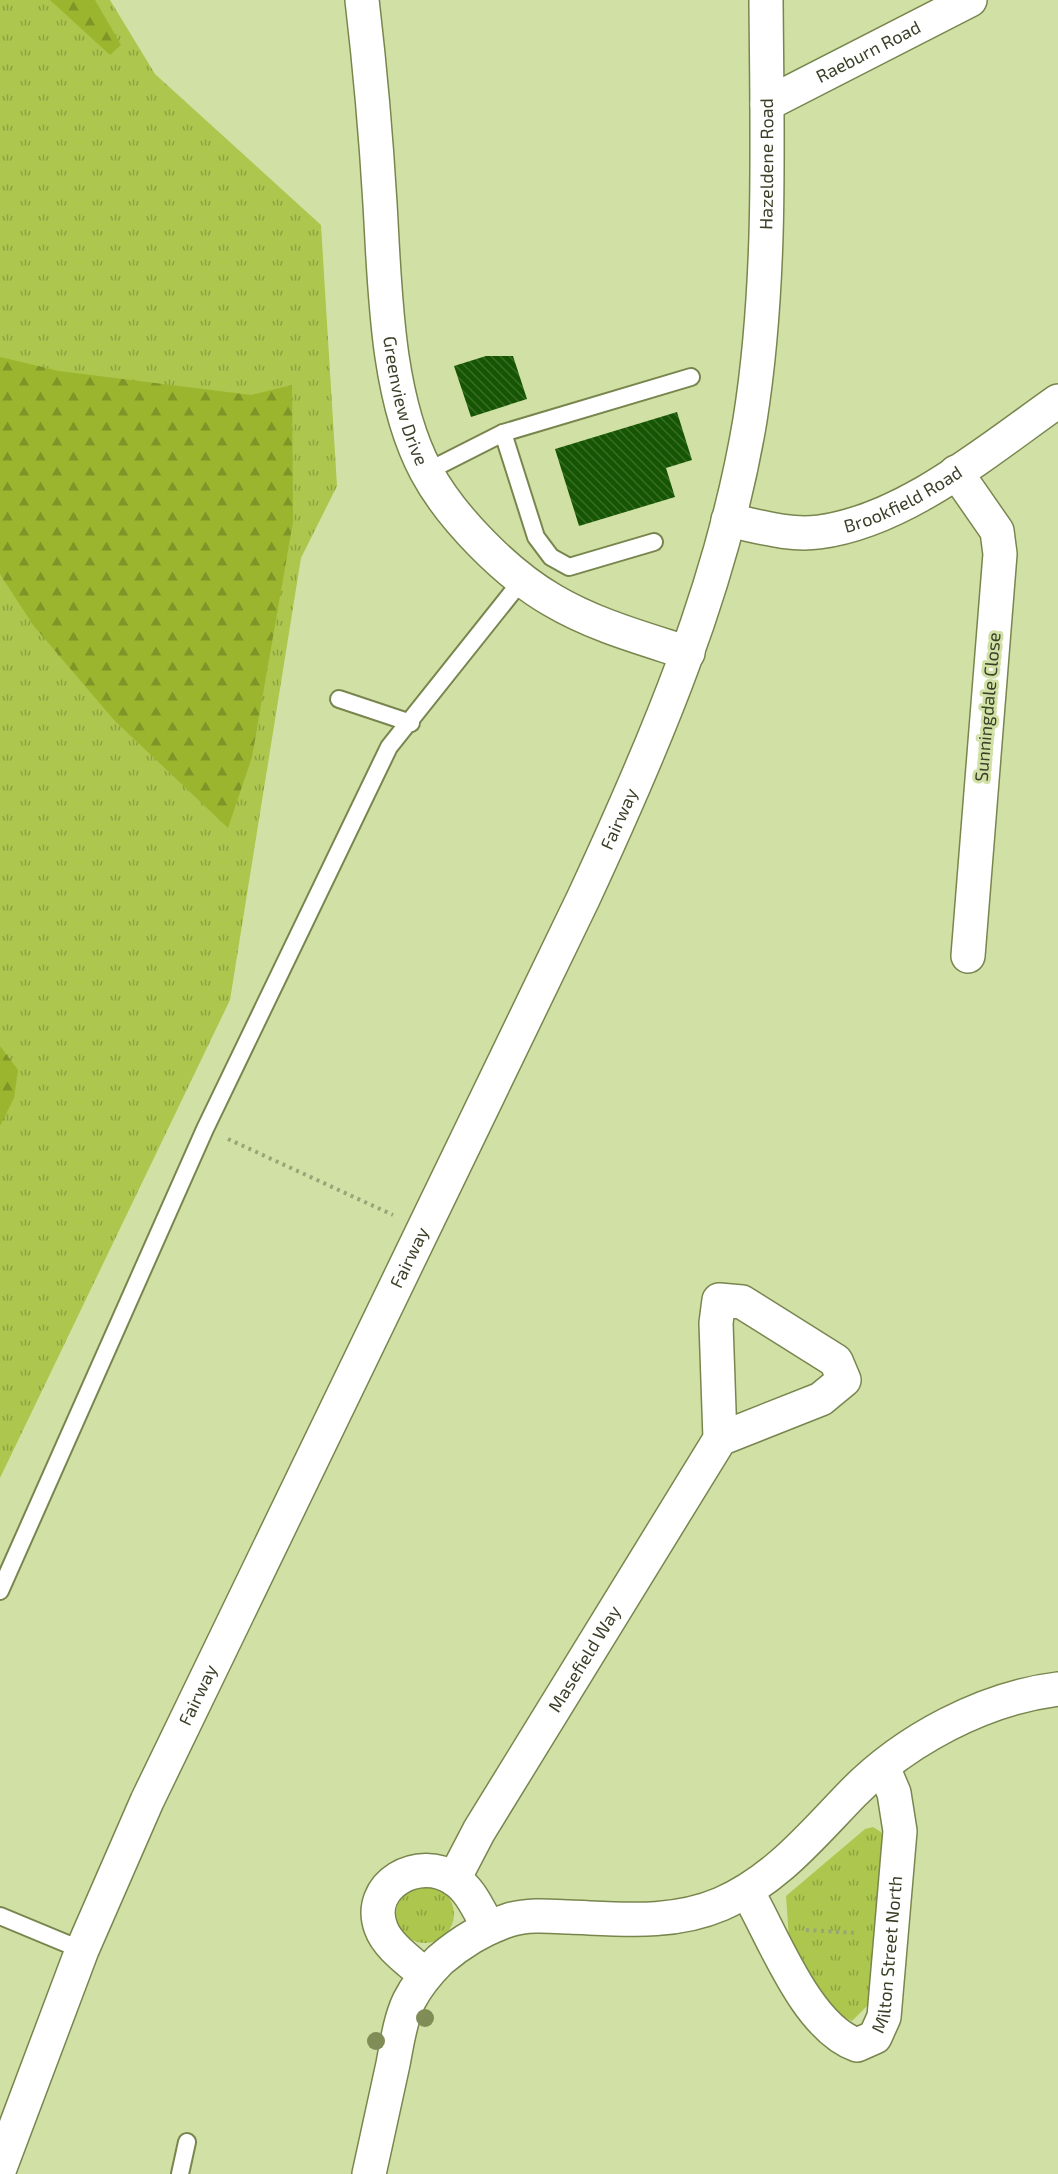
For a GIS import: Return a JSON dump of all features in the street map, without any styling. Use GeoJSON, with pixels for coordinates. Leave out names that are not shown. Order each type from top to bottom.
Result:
{"type":"FeatureCollection","features":[{"type":"Feature","properties":{"kind":"street","name":"Greenview Drive"},"geometry":{"type":"LineString","coordinates":[[362,0],[373,91],[387,314],[402,406],[412,440],[426,472],[461,519],[522,580],[575,612],[627,633],[687,653]]}},
{"type":"Feature","properties":{"kind":"street","name":"Hazeldene Road"},"geometry":{"type":"LineString","coordinates":[[761,329],[766,247],[766,0]]}},
{"type":"Feature","properties":{"kind":"street","name":"Raeburn Road"},"geometry":{"type":"LineString","coordinates":[[767,104],[970,0]]}},
{"type":"Feature","properties":{"kind":"street","name":"Fairway"},"geometry":{"type":"LineString","coordinates":[[0,2168],[82,1950],[147,1801],[633,792],[687,653],[728,520],[750,420],[761,329]]}},
{"type":"Feature","properties":{"kind":"street","name":"Brookfield Road"},"geometry":{"type":"LineString","coordinates":[[728,520],[779,531],[817,532],[858,525],[897,507],[956,472],[1058,401]]}},
{"type":"Feature","properties":{"kind":"street","name":"Sunningdale Close"},"geometry":{"type":"LineString","coordinates":[[956,472],[997,531],[1000,555],[968,956]]}},
{"type":"Feature","properties":{"kind":"street"},"geometry":{"type":"LineString","coordinates":[[719,1300],[742,1302],[836,1361],[844,1380],[821,1399],[720,1439],[716,1323],[719,1300]]}},
{"type":"Feature","properties":{"kind":"street","name":"Masefield Way"},"geometry":{"type":"LineString","coordinates":[[454,1879],[479,1831],[720,1439]]}},
{"type":"Feature","properties":{"kind":"street"},"geometry":{"type":"LineString","coordinates":[[369,2174],[404,2016],[425,1975],[454,1949],[489,1928],[526,1917],[670,1919],[720,1904],[747,1891],[797,1852],[854,1792],[903,1752],[959,1720],[997,1704],[1058,1689]]}},
{"type":"Feature","properties":{"kind":"street","name":"Milton Street North"},"geometry":{"type":"LineString","coordinates":[[747,1891],[785,1963],[821,2020],[840,2037],[857,2045],[875,2037],[881,2028],[892,1935],[900,1831],[894,1793],[883,1767]]}},
{"type":"Feature","properties":{"kind":"street"},"geometry":{"type":"LineString","coordinates":[[425,1975],[387,1939],[379,1917],[380,1904],[390,1886],[405,1874],[419,1869],[431,1870],[454,1879],[467,1890],[489,1928]]}},
{"type":"Feature","properties":{"kind":"lane"},"geometry":{"type":"LineString","coordinates":[[426,472],[503,433],[691,377]]}},
{"type":"Feature","properties":{"kind":"lane"},"geometry":{"type":"LineString","coordinates":[[503,433],[536,537],[551,557],[569,567],[654,542]]}},
{"type":"Feature","properties":{"kind":"lane"},"geometry":{"type":"LineString","coordinates":[[0,1591],[206,1129],[390,747],[522,580]]}},
{"type":"Feature","properties":{"kind":"lane"},"geometry":{"type":"LineString","coordinates":[[339,699],[411,723]]}},
{"type":"Feature","properties":{"kind":"lane"},"geometry":{"type":"LineString","coordinates":[[0,1916],[82,1950]]}},
{"type":"Feature","properties":{"kind":"lane"},"geometry":{"type":"LineString","coordinates":[[180,2174],[187,2142]]}},
{"type":"Feature","properties":{"kind":"path"},"geometry":{"type":"LineString","coordinates":[[206,1129],[424,1229]]}},
{"type":"Feature","properties":{"kind":"path"},"geometry":{"type":"LineString","coordinates":[[768,1928],[892,1935]]}},
{"type":"Feature","properties":{"kind":"green space"},"geometry":{"type":"Polygon","coordinates":[[[0,0],[110,0],[155,74],[321,225],[337,486],[301,558],[230,1000],[0,1478],[0,0]]]}},
{"type":"Feature","properties":{"kind":"green space"},"geometry":{"type":"Polygon","coordinates":[[[50,0],[95,0],[121,45],[110,55],[50,0]]]}},
{"type":"Feature","properties":{"kind":"green space"},"geometry":{"type":"Polygon","coordinates":[[[0,357],[59,371],[251,395],[292,385],[293,522],[252,757],[228,828],[114,720],[33,625],[0,574],[0,357]]]}},
{"type":"Feature","properties":{"kind":"green space"},"geometry":{"type":"Polygon","coordinates":[[[0,1046],[18,1070],[14,1098],[0,1126],[0,1046]]]}},
{"type":"Feature","properties":{"kind":"green space"},"geometry":{"type":"Polygon","coordinates":[[[873,1827],[881,1832],[885,1842],[876,1997],[852,2021],[831,2010],[790,1953],[786,1896],[865,1829],[873,1827]]]}},
{"type":"Feature","properties":{"kind":"green space"},"geometry":{"type":"Polygon","coordinates":[[[425,1885],[441,1890],[449,1898],[454,1914],[449,1930],[441,1938],[425,1943],[409,1938],[401,1930],[396,1914],[401,1898],[409,1890],[425,1885]]]}},
{"type":"Feature","properties":{"kind":"building"},"geometry":{"type":"Polygon","coordinates":[[[486,356],[513,356],[527,399],[471,417],[454,366],[486,356]]]}},
{"type":"Feature","properties":{"kind":"building"},"geometry":{"type":"Polygon","coordinates":[[[677,412],[692,460],[666,468],[675,497],[579,526],[555,449],[677,412]]]}}]}
